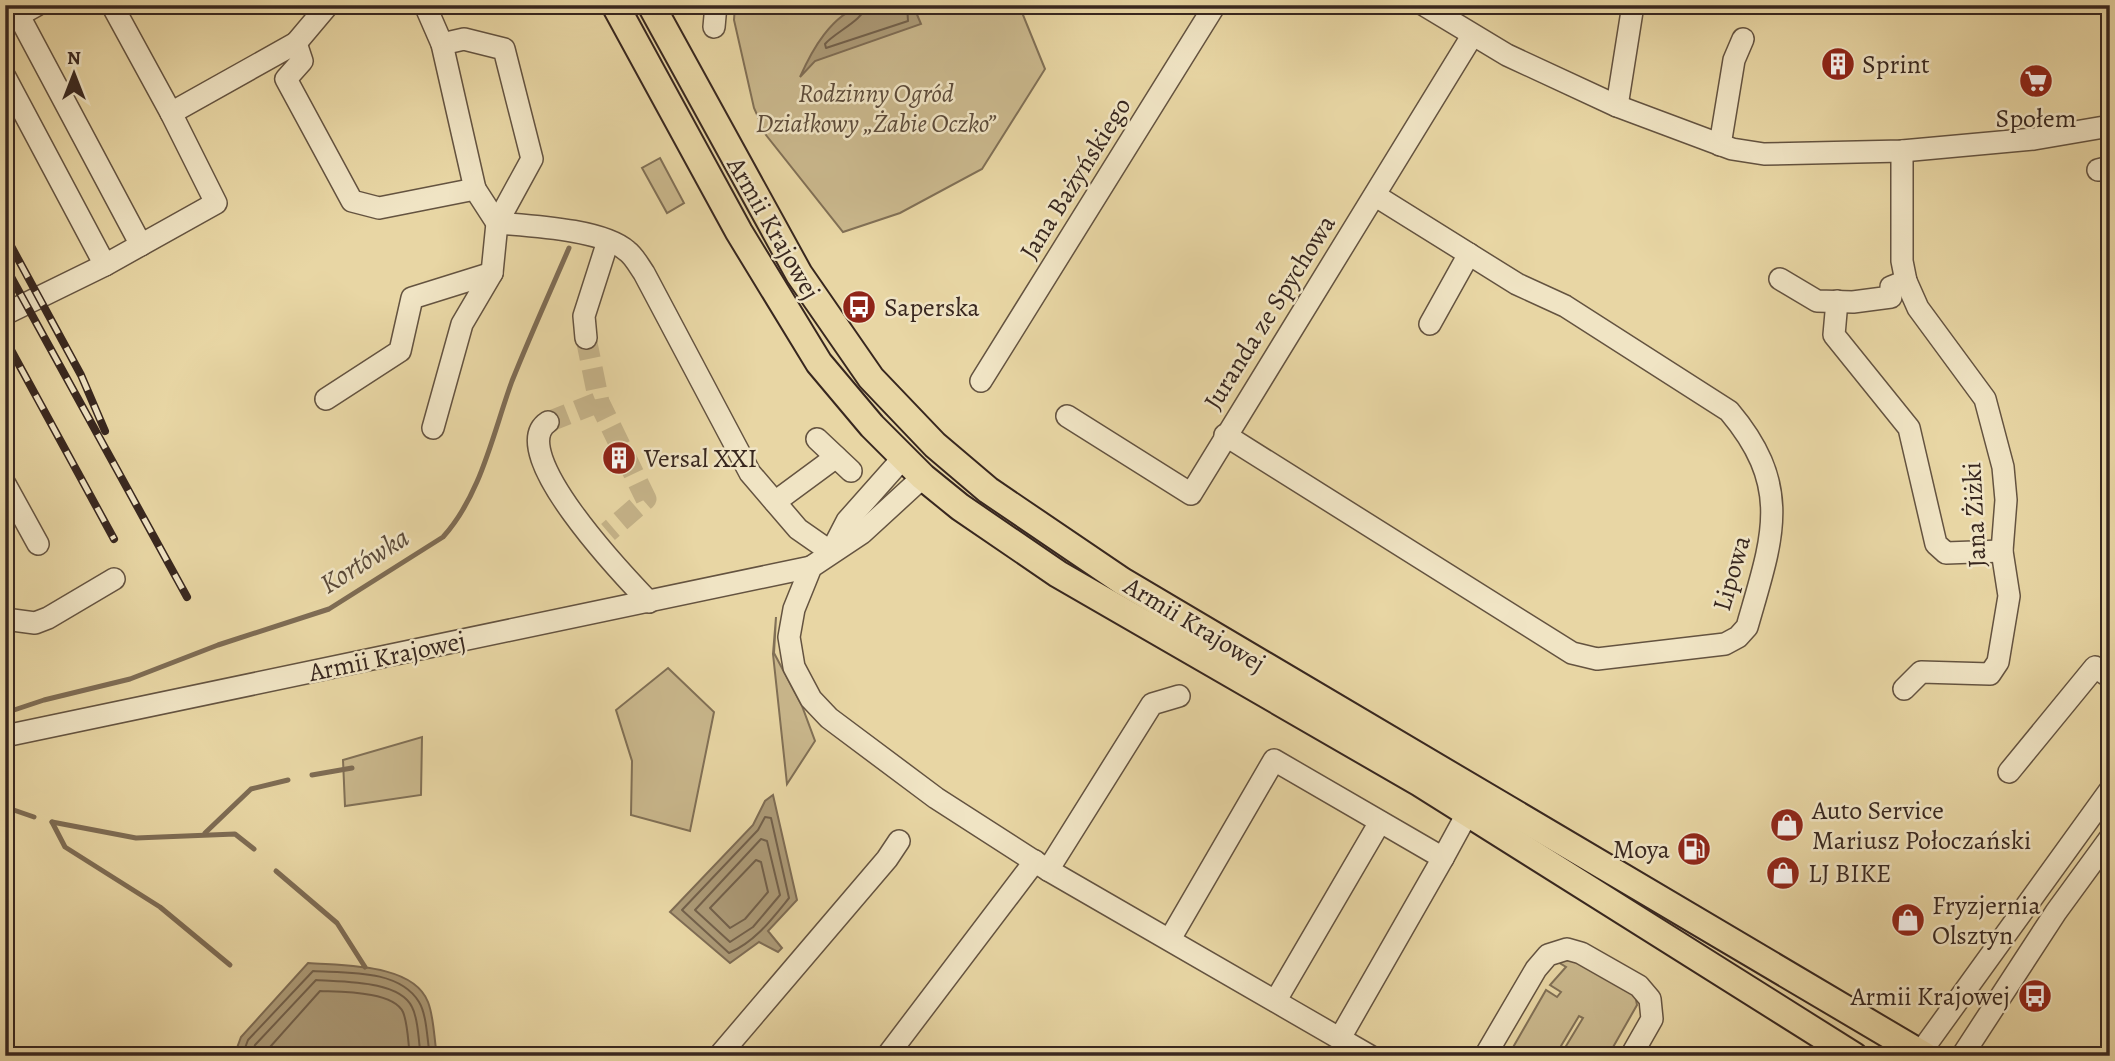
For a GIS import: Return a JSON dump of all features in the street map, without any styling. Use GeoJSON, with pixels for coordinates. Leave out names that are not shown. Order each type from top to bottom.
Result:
{"type":"FeatureCollection","features":[{"type":"Feature","properties":{"kind":"main road","name":"Armii Krajowej"},"geometry":{"type":"LineString","coordinates":[[615,5],[739,232],[819,363],[902,459],[923,477],[960,507],[1058,574],[1420,783],[1854,1056]]}},
{"type":"Feature","properties":{"kind":"main road","name":"Armii Krajowej"},"geometry":{"type":"LineString","coordinates":[[651,5],[814,299],[871,378],[935,444],[988,490],[1122,581],[1921,1055]]}},
{"type":"Feature","properties":{"kind":"main road"},"geometry":{"type":"LineString","coordinates":[[902,459],[935,444]]}},
{"type":"Feature","properties":{"kind":"main road"},"geometry":{"type":"LineString","coordinates":[[923,477],[935,444]]}},
{"type":"Feature","properties":{"kind":"street"},"geometry":{"type":"LineString","coordinates":[[7,309],[105,265],[216,202],[112,5]]}},
{"type":"Feature","properties":{"kind":"street"},"geometry":{"type":"LineString","coordinates":[[171,113],[296,43],[328,5]]}},
{"type":"Feature","properties":{"kind":"street"},"geometry":{"type":"LineString","coordinates":[[425,5],[442,44],[475,189],[497,223]]}},
{"type":"Feature","properties":{"kind":"street"},"geometry":{"type":"LineString","coordinates":[[714,27],[716,5]]}},
{"type":"Feature","properties":{"kind":"street","name":"Jana Bażyńskiego"},"geometry":{"type":"LineString","coordinates":[[981,381],[1215,5]]}},
{"type":"Feature","properties":{"kind":"street"},"geometry":{"type":"LineString","coordinates":[[1424,5],[1472,36],[1617,106],[1720,145],[1765,154],[1902,150],[2034,139],[2110,126]]}},
{"type":"Feature","properties":{"kind":"street"},"geometry":{"type":"LineString","coordinates":[[1617,106],[1633,5]]}},
{"type":"Feature","properties":{"kind":"street"},"geometry":{"type":"LineString","coordinates":[[20,15],[141,244]]}},
{"type":"Feature","properties":{"kind":"street","name":"Juranda ze Spychowa"},"geometry":{"type":"LineString","coordinates":[[1067,416],[1191,494],[1472,36]]}},
{"type":"Feature","properties":{"kind":"street"},"geometry":{"type":"LineString","coordinates":[[433,428],[462,324],[492,272],[497,223],[532,159],[504,48],[464,39],[442,44]]}},
{"type":"Feature","properties":{"kind":"street"},"geometry":{"type":"LineString","coordinates":[[1720,145],[1734,60],[1743,39]]}},
{"type":"Feature","properties":{"kind":"street"},"geometry":{"type":"LineString","coordinates":[[296,43],[302,61],[286,79],[352,201],[379,208],[475,189]]}},
{"type":"Feature","properties":{"kind":"street"},"geometry":{"type":"LineString","coordinates":[[5,77],[105,265]]}},
{"type":"Feature","properties":{"kind":"street","name":"Jana Żiżki"},"geometry":{"type":"LineString","coordinates":[[1902,150],[1902,261],[1906,281],[1918,308],[1985,398],[2003,467],[2006,500],[2002,551],[2009,596],[1998,662],[1990,674],[1921,672],[1904,689]]}},
{"type":"Feature","properties":{"kind":"street","name":"Lipowa"},"geometry":{"type":"LineString","coordinates":[[1225,435],[1572,653],[1597,659],[1725,644],[1738,637],[1747,627],[1772,528],[1773,501],[1766,469],[1749,435],[1729,411],[1694,386],[1565,306],[1517,284],[1376,196]]}},
{"type":"Feature","properties":{"kind":"street"},"geometry":{"type":"LineString","coordinates":[[497,223],[556,227],[608,241],[627,250],[644,273],[750,473],[798,529],[831,552]]}},
{"type":"Feature","properties":{"kind":"street"},"geometry":{"type":"LineString","coordinates":[[586,338],[584,316],[608,241]]}},
{"type":"Feature","properties":{"kind":"street"},"geometry":{"type":"LineString","coordinates":[[1430,324],[1469,254]]}},
{"type":"Feature","properties":{"kind":"street"},"geometry":{"type":"LineString","coordinates":[[326,398],[400,351],[412,298],[492,272]]}},
{"type":"Feature","properties":{"kind":"street"},"geometry":{"type":"LineString","coordinates":[[1780,279],[1817,301],[1891,297],[1891,287],[1906,281]]}},
{"type":"Feature","properties":{"kind":"street"},"geometry":{"type":"LineString","coordinates":[[1837,301],[1834,335],[1909,428],[1936,544],[1946,553],[2002,551]]}},
{"type":"Feature","properties":{"kind":"street"},"geometry":{"type":"LineString","coordinates":[[548,422],[537,432],[536,442],[560,493],[601,538],[649,602]]}},
{"type":"Feature","properties":{"kind":"street"},"geometry":{"type":"LineString","coordinates":[[775,502],[844,464],[817,439]]}},
{"type":"Feature","properties":{"kind":"street"},"geometry":{"type":"LineString","coordinates":[[831,552],[847,521],[902,459]]}},
{"type":"Feature","properties":{"kind":"street"},"geometry":{"type":"LineString","coordinates":[[923,477],[862,533],[811,567],[794,609],[789,637],[791,658],[804,690],[830,718],[936,798],[1041,865],[1370,1056]]}},
{"type":"Feature","properties":{"kind":"street"},"geometry":{"type":"LineString","coordinates":[[5,484],[38,544]]}},
{"type":"Feature","properties":{"kind":"street","name":"Armii Krajowej"},"geometry":{"type":"LineString","coordinates":[[5,736],[811,567]]}},
{"type":"Feature","properties":{"kind":"street"},"geometry":{"type":"LineString","coordinates":[[5,619],[34,622],[48,618],[114,579]]}},
{"type":"Feature","properties":{"kind":"street"},"geometry":{"type":"LineString","coordinates":[[2009,772],[2095,667],[2110,677]]}},
{"type":"Feature","properties":{"kind":"street"},"geometry":{"type":"LineString","coordinates":[[887,1056],[1041,865],[1152,704],[1179,696]]}},
{"type":"Feature","properties":{"kind":"street"},"geometry":{"type":"LineString","coordinates":[[1170,939],[1274,760],[1443,858]]}},
{"type":"Feature","properties":{"kind":"street"},"geometry":{"type":"LineString","coordinates":[[1921,1055],[2110,790]]}},
{"type":"Feature","properties":{"kind":"street"},"geometry":{"type":"LineString","coordinates":[[1340,1038],[1467,814]]}},
{"type":"Feature","properties":{"kind":"street"},"geometry":{"type":"LineString","coordinates":[[1276,1000],[1380,822]]}},
{"type":"Feature","properties":{"kind":"street"},"geometry":{"type":"LineString","coordinates":[[1962,1056],[2056,912],[2110,838]]}},
{"type":"Feature","properties":{"kind":"street"},"geometry":{"type":"LineString","coordinates":[[719,1056],[887,859],[899,841]]}},
{"type":"Feature","properties":{"kind":"street"},"geometry":{"type":"LineString","coordinates":[[1485,1056],[1536,969],[1548,956],[1567,949],[1581,953],[1639,986],[1650,999],[1652,1019],[1631,1056]]}},
{"type":"Feature","properties":{"kind":"green space","name":"Rodzinny Ogród Działkowy „Żabie Oczko”"},"geometry":{"type":"Polygon","coordinates":[[[735,5],[1019,5],[1045,69],[982,169],[900,213],[843,232],[766,135],[754,108],[734,20],[735,5]]]}},
{"type":"Feature","properties":{"kind":"green space"},"geometry":{"type":"Polygon","coordinates":[[[660,158],[684,203],[667,213],[642,168],[660,158]]]}},
{"type":"Feature","properties":{"kind":"green space"},"geometry":{"type":"Polygon","coordinates":[[[776,617],[774,653],[802,706],[815,741],[787,784],[773,654],[776,617]]]}},
{"type":"Feature","properties":{"kind":"green space"},"geometry":{"type":"Polygon","coordinates":[[[668,668],[714,712],[690,831],[631,815],[632,761],[616,710],[668,668]]]}},
{"type":"Feature","properties":{"kind":"green space"},"geometry":{"type":"Polygon","coordinates":[[[422,737],[421,795],[345,806],[343,760],[422,737]]]}},
{"type":"Feature","properties":{"kind":"green space"},"geometry":{"type":"Polygon","coordinates":[[[1566,955],[1635,994],[1637,1005],[1608,1056],[1560,1056],[1583,1018],[1579,1016],[1555,1056],[1508,1056],[1546,990],[1557,997],[1561,992],[1550,985],[1566,967],[1553,959],[1566,955]]]}},
{"type":"Feature","properties":{"kind":"water"},"geometry":{"type":"Polygon","coordinates":[[[875,3],[913,5],[921,24],[815,61],[800,77],[824,35],[841,17],[863,5],[875,3]]]}},
{"type":"Feature","properties":{"kind":"water"},"geometry":{"type":"Polygon","coordinates":[[[773,795],[797,900],[768,931],[782,948],[778,952],[759,942],[730,963],[670,912],[753,825],[765,801],[773,795]]]}},
{"type":"Feature","properties":{"kind":"water"},"geometry":{"type":"Polygon","coordinates":[[[308,963],[375,969],[408,980],[420,989],[428,1002],[437,1056],[234,1056],[241,1037],[308,963]]]}},
{"type":"Feature","properties":{"kind":"waterway","name":"Kortówka"},"geometry":{"type":"LineString","coordinates":[[5,713],[44,700],[130,679],[218,645],[329,609],[443,537],[477,483],[512,381],[569,248]]}},
{"type":"Feature","properties":{"kind":"waterway"},"geometry":{"type":"LineString","coordinates":[[312,775],[352,768]]}},
{"type":"Feature","properties":{"kind":"waterway"},"geometry":{"type":"LineString","coordinates":[[205,833],[251,789],[288,780]]}},
{"type":"Feature","properties":{"kind":"waterway"},"geometry":{"type":"LineString","coordinates":[[5,807],[34,817]]}},
{"type":"Feature","properties":{"kind":"waterway"},"geometry":{"type":"LineString","coordinates":[[52,822],[65,847],[160,907],[230,965]]}},
{"type":"Feature","properties":{"kind":"waterway"},"geometry":{"type":"LineString","coordinates":[[52,822],[136,838],[235,834],[254,849]]}},
{"type":"Feature","properties":{"kind":"waterway"},"geometry":{"type":"LineString","coordinates":[[276,871],[337,923],[365,967]]}},
{"type":"Feature","properties":{"kind":"tunnel"},"geometry":{"type":"LineString","coordinates":[[586,338],[599,402],[646,499],[608,532]]}},
{"type":"Feature","properties":{"kind":"tunnel"},"geometry":{"type":"LineString","coordinates":[[548,422],[599,402]]}},
{"type":"Feature","properties":{"kind":"railway"},"geometry":{"type":"LineString","coordinates":[[5,235],[81,375],[105,431]]}},
{"type":"Feature","properties":{"kind":"railway"},"geometry":{"type":"LineString","coordinates":[[5,266],[187,597]]}},
{"type":"Feature","properties":{"kind":"railway"},"geometry":{"type":"LineString","coordinates":[[5,339],[114,539]]}},
{"type":"Feature","properties":{"kind":"place","name":"Sprint"},"geometry":{"type":"Point","coordinates":[1838,64]}},
{"type":"Feature","properties":{"kind":"place","name":"Społem"},"geometry":{"type":"Point","coordinates":[2036,81]}},
{"type":"Feature","properties":{"kind":"place","name":"Saperska"},"geometry":{"type":"Point","coordinates":[859,307]}},
{"type":"Feature","properties":{"kind":"place","name":"Versal XXI"},"geometry":{"type":"Point","coordinates":[619,458]}},
{"type":"Feature","properties":{"kind":"place","name":"Auto Service Mariusz Połoczański"},"geometry":{"type":"Point","coordinates":[1787,825]}},
{"type":"Feature","properties":{"kind":"place","name":"Moya"},"geometry":{"type":"Point","coordinates":[1694,849]}},
{"type":"Feature","properties":{"kind":"place","name":"LJ BIKE"},"geometry":{"type":"Point","coordinates":[1783,873]}},
{"type":"Feature","properties":{"kind":"place","name":"Fryzjernia Olsztyn"},"geometry":{"type":"Point","coordinates":[1908,920]}},
{"type":"Feature","properties":{"kind":"place","name":"Armii Krajowej"},"geometry":{"type":"Point","coordinates":[2035,996]}}]}
